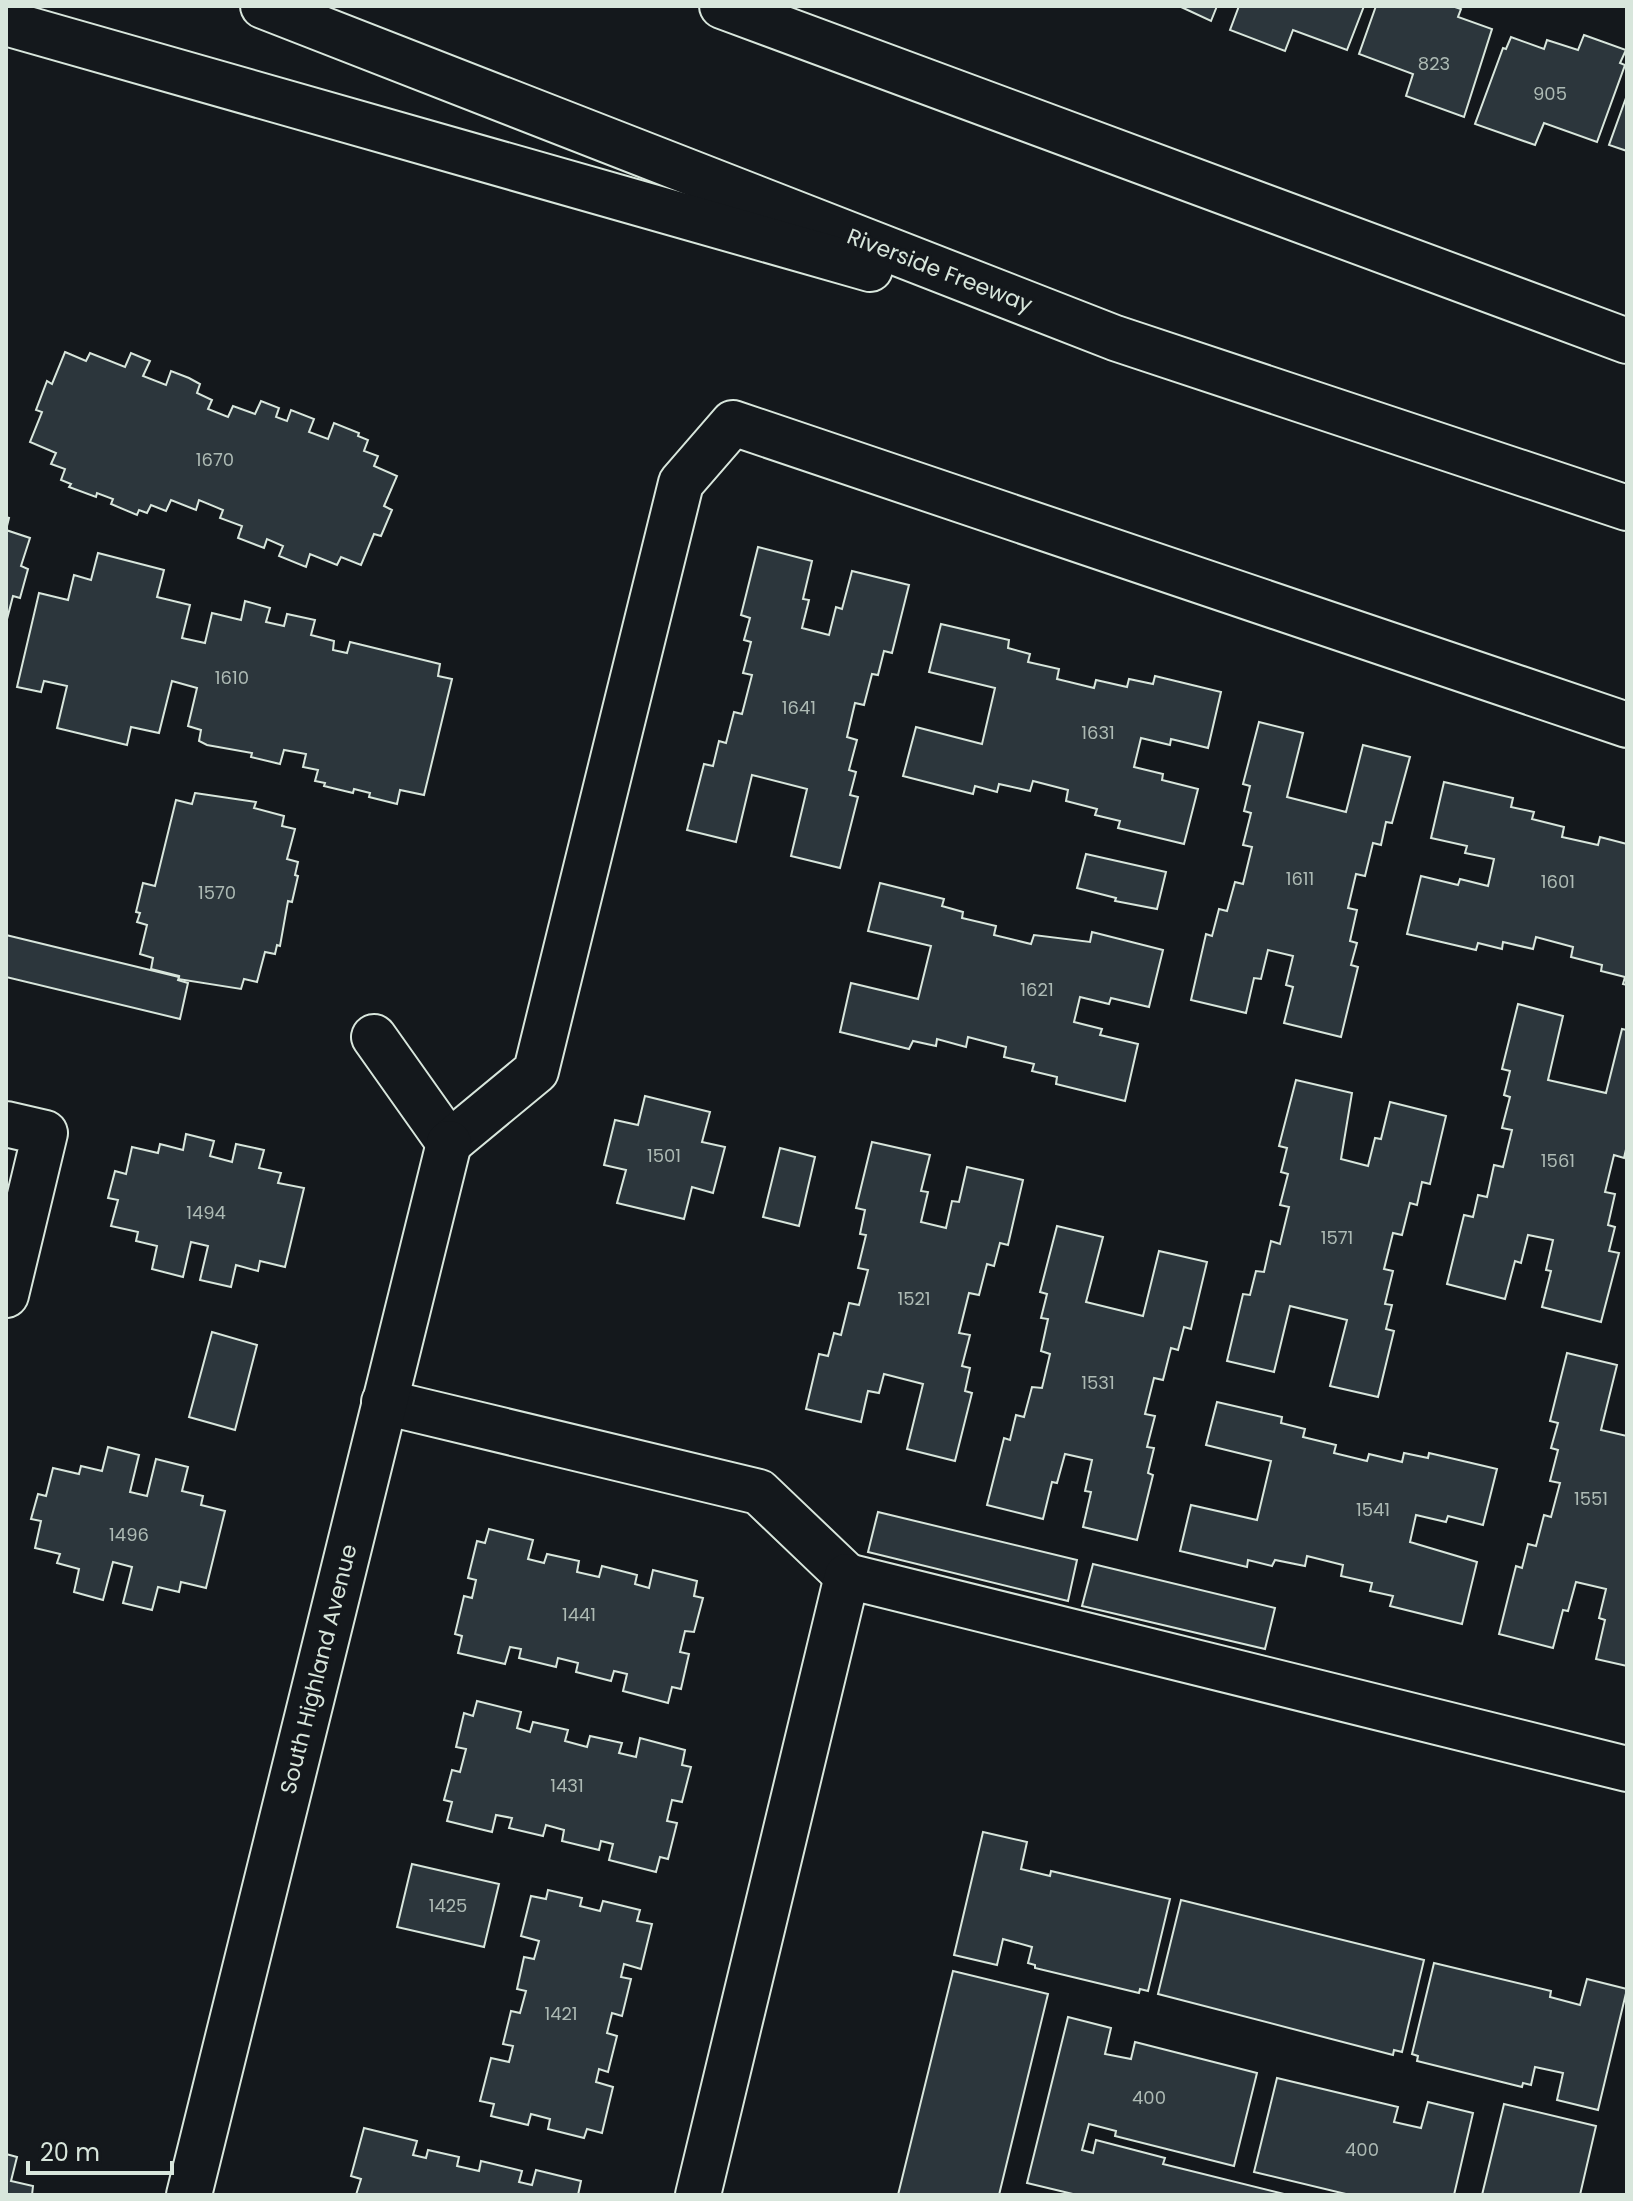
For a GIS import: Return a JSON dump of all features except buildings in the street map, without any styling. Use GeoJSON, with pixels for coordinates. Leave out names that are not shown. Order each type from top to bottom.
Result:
{"type":"FeatureCollection","features":[{"type":"Feature","properties":{"kind":"main road","name":"Riverside Freeway"},"geometry":{"type":"LineString","coordinates":[[263,6],[1115,338],[1627,508]]}},
{"type":"Feature","properties":{"kind":"main road"},"geometry":{"type":"LineString","coordinates":[[722,6],[1627,341]]}},
{"type":"Feature","properties":{"kind":"main road"},"geometry":{"type":"LineString","coordinates":[[757,6],[796,34]]}},
{"type":"Feature","properties":{"kind":"main road"},"geometry":{"type":"LineString","coordinates":[[6,23],[1115,338]]}},
{"type":"Feature","properties":{"kind":"main road"},"geometry":{"type":"LineString","coordinates":[[374,1037],[449,1143],[536,1071],[681,483],[733,423],[1627,725]]}},
{"type":"Feature","properties":{"kind":"main road"},"geometry":{"type":"LineString","coordinates":[[6,1124],[45,1133],[6,1295]]}},
{"type":"Feature","properties":{"kind":"main road","name":"South Highland Avenue"},"geometry":{"type":"LineString","coordinates":[[189,2195],[449,1143]]}},
{"type":"Feature","properties":{"kind":"main road"},"geometry":{"type":"LineString","coordinates":[[384,1402],[759,1492],[847,1576],[1627,1769]]}},
{"type":"Feature","properties":{"kind":"main road"},"geometry":{"type":"LineString","coordinates":[[698,2195],[847,1576]]}}]}
